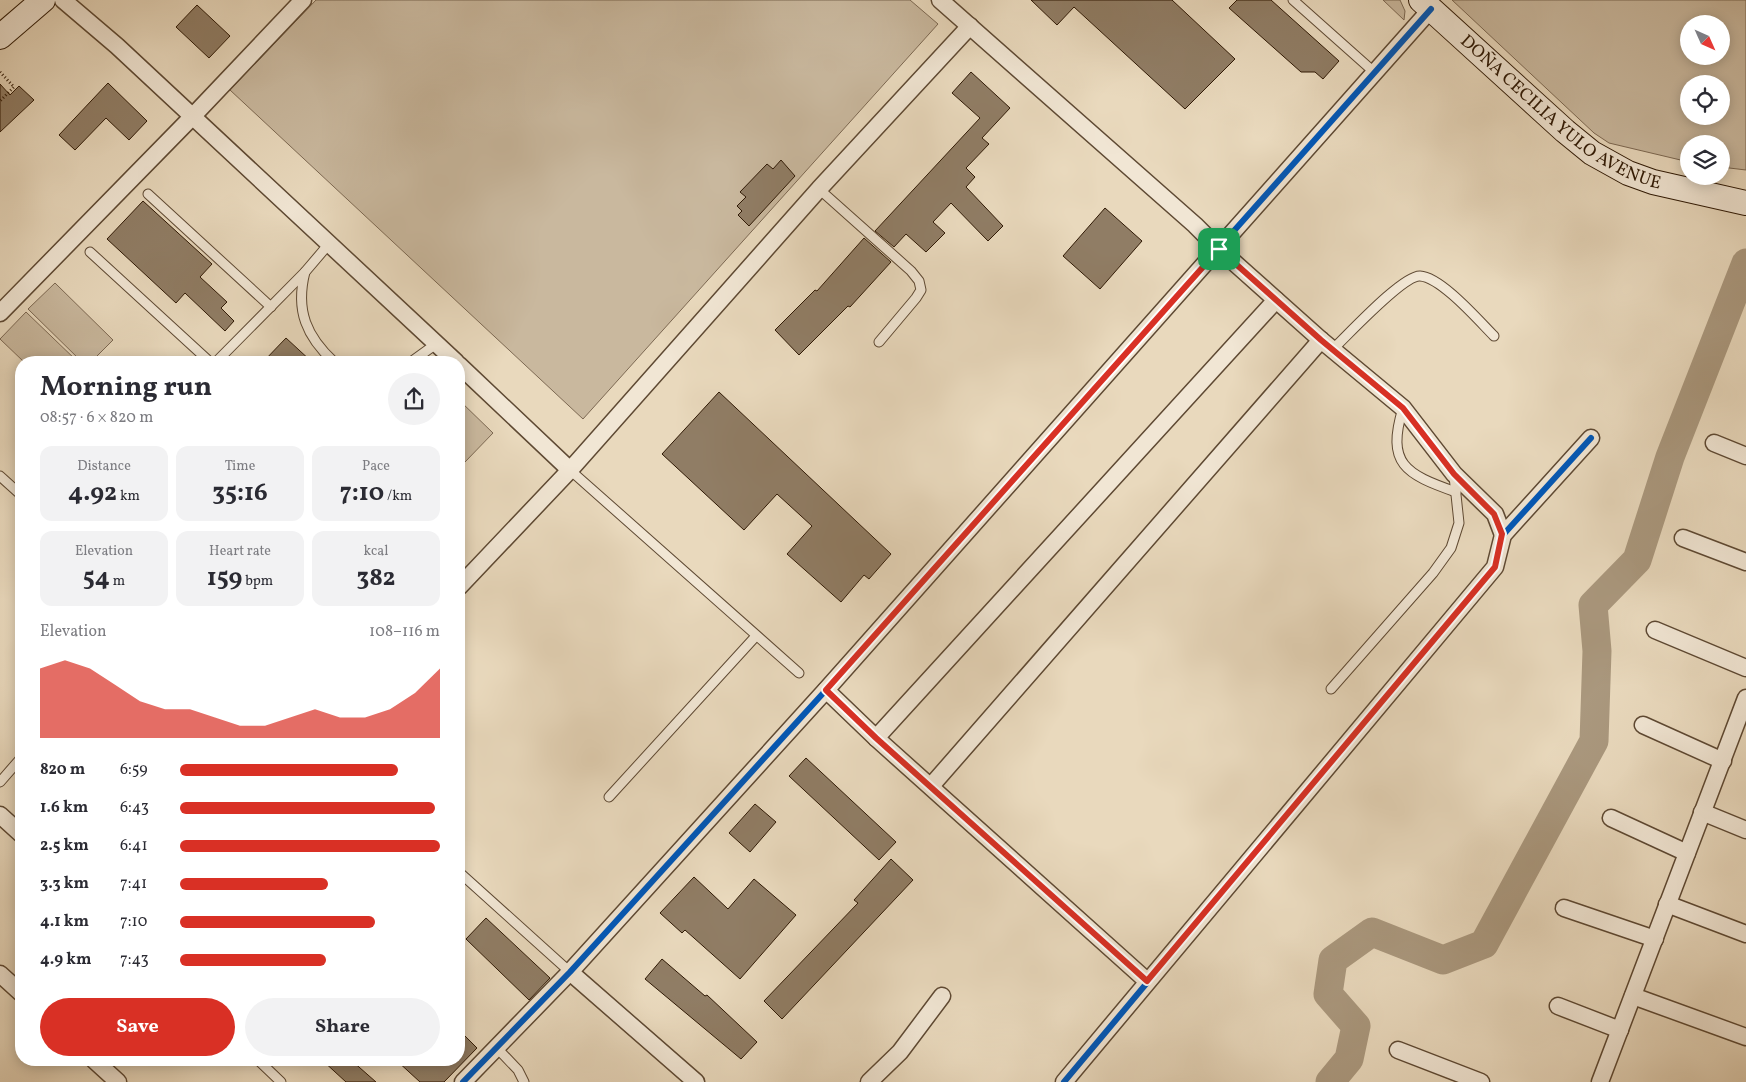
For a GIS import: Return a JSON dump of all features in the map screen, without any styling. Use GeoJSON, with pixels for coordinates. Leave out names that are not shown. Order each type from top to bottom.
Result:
{"type":"FeatureCollection","features":[{"type":"Feature","properties":{"kind":"main road"},"geometry":{"type":"LineString","coordinates":[[0,37],[43,0]]}},
{"type":"Feature","properties":{"kind":"main road","name":"DOÑA CECILIA YULO AVENUE"},"geometry":{"type":"LineString","coordinates":[[1426,4],[1592,153],[1628,173],[1653,182],[1746,203]]}},
{"type":"Feature","properties":{"kind":"street"},"geometry":{"type":"LineString","coordinates":[[63,0],[117,46],[328,245],[449,356]]}},
{"type":"Feature","properties":{"kind":"street"},"geometry":{"type":"LineString","coordinates":[[0,313],[192,117],[303,0]]}},
{"type":"Feature","properties":{"kind":"street"},"geometry":{"type":"LineString","coordinates":[[940,0],[1195,225],[1219,249],[1327,345],[1403,408],[1454,474],[1494,514],[1502,534]]}},
{"type":"Feature","properties":{"kind":"street"},"geometry":{"type":"LineString","coordinates":[[463,1082],[570,972],[826,690],[1374,72],[1426,4]]}},
{"type":"Feature","properties":{"kind":"street"},"geometry":{"type":"LineString","coordinates":[[465,581],[570,470],[819,189],[970,26]]}},
{"type":"Feature","properties":{"kind":"street"},"geometry":{"type":"LineString","coordinates":[[876,738],[1276,300]]}},
{"type":"Feature","properties":{"kind":"street"},"geometry":{"type":"LineString","coordinates":[[931,786],[1327,345]]}},
{"type":"Feature","properties":{"kind":"street"},"geometry":{"type":"LineString","coordinates":[[465,371],[570,470]]}},
{"type":"Feature","properties":{"kind":"street"},"geometry":{"type":"LineString","coordinates":[[1064,1082],[1495,567],[1502,534],[1591,438]]}},
{"type":"Feature","properties":{"kind":"street"},"geometry":{"type":"LineString","coordinates":[[1714,443],[1746,456]]}},
{"type":"Feature","properties":{"kind":"street"},"geometry":{"type":"LineString","coordinates":[[1683,538],[1746,562]]}},
{"type":"Feature","properties":{"kind":"street"},"geometry":{"type":"LineString","coordinates":[[1655,630],[1746,668]]}},
{"type":"Feature","properties":{"kind":"street"},"geometry":{"type":"LineString","coordinates":[[826,690],[876,738],[1147,981]]}},
{"type":"Feature","properties":{"kind":"street"},"geometry":{"type":"LineString","coordinates":[[1600,1082],[1702,812],[1744,708]]}},
{"type":"Feature","properties":{"kind":"street"},"geometry":{"type":"LineString","coordinates":[[1643,725],[1723,761]]}},
{"type":"Feature","properties":{"kind":"street"},"geometry":{"type":"LineString","coordinates":[[1702,812],[1746,830]]}},
{"type":"Feature","properties":{"kind":"street"},"geometry":{"type":"LineString","coordinates":[[0,815],[15,829]]}},
{"type":"Feature","properties":{"kind":"street"},"geometry":{"type":"LineString","coordinates":[[1612,818],[1687,853]]}},
{"type":"Feature","properties":{"kind":"street"},"geometry":{"type":"LineString","coordinates":[[1667,904],[1746,934]]}},
{"type":"Feature","properties":{"kind":"street"},"geometry":{"type":"LineString","coordinates":[[1564,908],[1655,939]]}},
{"type":"Feature","properties":{"kind":"street"},"geometry":{"type":"LineString","coordinates":[[570,972],[696,1082]]}},
{"type":"Feature","properties":{"kind":"street"},"geometry":{"type":"LineString","coordinates":[[0,974],[15,988]]}},
{"type":"Feature","properties":{"kind":"street"},"geometry":{"type":"LineString","coordinates":[[869,1082],[900,1052],[942,996]]}},
{"type":"Feature","properties":{"kind":"street"},"geometry":{"type":"LineString","coordinates":[[1633,996],[1746,1037]]}},
{"type":"Feature","properties":{"kind":"street"},"geometry":{"type":"LineString","coordinates":[[1558,1006],[1620,1030]]}},
{"type":"Feature","properties":{"kind":"street"},"geometry":{"type":"LineString","coordinates":[[1398,1050],[1481,1082]]}},
{"type":"Feature","properties":{"kind":"street"},"geometry":{"type":"LineString","coordinates":[[101,1066],[118,1082]]}},
{"type":"Feature","properties":{"kind":"lane"},"geometry":{"type":"LineString","coordinates":[[1293,0],[1374,72]]}},
{"type":"Feature","properties":{"kind":"lane"},"geometry":{"type":"LineString","coordinates":[[819,189],[911,272],[918,281],[921,290],[916,298],[879,342]]}},
{"type":"Feature","properties":{"kind":"lane"},"geometry":{"type":"LineString","coordinates":[[148,194],[271,307]]}},
{"type":"Feature","properties":{"kind":"lane"},"geometry":{"type":"LineString","coordinates":[[222,356],[305,272],[328,245]]}},
{"type":"Feature","properties":{"kind":"lane"},"geometry":{"type":"LineString","coordinates":[[90,252],[203,356]]}},
{"type":"Feature","properties":{"kind":"lane"},"geometry":{"type":"LineString","coordinates":[[305,272],[302,285],[302,310],[306,325],[312,339],[328,356]]}},
{"type":"Feature","properties":{"kind":"lane"},"geometry":{"type":"LineString","coordinates":[[1327,345],[1394,290],[1407,281],[1419,276],[1429,278],[1444,288],[1494,336]]}},
{"type":"Feature","properties":{"kind":"lane"},"geometry":{"type":"LineString","coordinates":[[419,356],[436,344]]}},
{"type":"Feature","properties":{"kind":"lane"},"geometry":{"type":"LineString","coordinates":[[1403,408],[1395,433],[1396,453],[1403,464],[1428,482],[1456,492]]}},
{"type":"Feature","properties":{"kind":"lane"},"geometry":{"type":"LineString","coordinates":[[570,470],[800,673]]}},
{"type":"Feature","properties":{"kind":"lane"},"geometry":{"type":"LineString","coordinates":[[1331,689],[1433,573],[1451,548],[1459,523],[1454,474]]}},
{"type":"Feature","properties":{"kind":"lane"},"geometry":{"type":"LineString","coordinates":[[0,476],[15,490]]}},
{"type":"Feature","properties":{"kind":"lane"},"geometry":{"type":"LineString","coordinates":[[609,797],[756,636]]}},
{"type":"Feature","properties":{"kind":"lane"},"geometry":{"type":"LineString","coordinates":[[0,782],[15,765]]}},
{"type":"Feature","properties":{"kind":"lane"},"geometry":{"type":"LineString","coordinates":[[465,877],[570,972]]}},
{"type":"Feature","properties":{"kind":"lane"},"geometry":{"type":"LineString","coordinates":[[496,1047],[518,1070],[524,1082]]}},
{"type":"Feature","properties":{"kind":"lane"},"geometry":{"type":"LineString","coordinates":[[264,1066],[281,1082]]}},
{"type":"Feature","properties":{"kind":"path"},"geometry":{"type":"LineString","coordinates":[[0,72],[14,87],[0,101]]}},
{"type":"Feature","properties":{"kind":"shaded area"},"geometry":{"type":"Polygon","coordinates":[[[316,0],[910,0],[938,24],[583,419],[230,90],[316,0]]]}},
{"type":"Feature","properties":{"kind":"shaded area"},"geometry":{"type":"Polygon","coordinates":[[[1383,0],[1400,0],[1405,11],[1404,20],[1383,0]]]}},
{"type":"Feature","properties":{"kind":"shaded area"},"geometry":{"type":"Polygon","coordinates":[[[1452,0],[1746,0],[1746,170],[1730,168],[1730,135],[1680,135],[1680,160],[1609,143],[1594,133],[1452,0]]]}},
{"type":"Feature","properties":{"kind":"shaded area"},"geometry":{"type":"Polygon","coordinates":[[[55,283],[113,340],[97,356],[76,356],[28,309],[55,283]]]}},
{"type":"Feature","properties":{"kind":"shaded area"},"geometry":{"type":"Polygon","coordinates":[[[26,312],[72,356],[18,356],[0,339],[26,312]]]}},
{"type":"Feature","properties":{"kind":"shaded area"},"geometry":{"type":"Polygon","coordinates":[[[465,406],[493,433],[465,462],[465,406]]]}},
{"type":"Feature","properties":{"kind":"building"},"geometry":{"type":"Polygon","coordinates":[[[1031,0],[1172,0],[1235,59],[1185,109],[1074,7],[1057,25],[1031,0]]]}},
{"type":"Feature","properties":{"kind":"building"},"geometry":{"type":"Polygon","coordinates":[[[1237,0],[1271,0],[1339,61],[1323,79],[1315,72],[1301,72],[1229,8],[1237,0]]]}},
{"type":"Feature","properties":{"kind":"building"},"geometry":{"type":"Polygon","coordinates":[[[197,5],[230,36],[209,58],[176,27],[197,5]]]}},
{"type":"Feature","properties":{"kind":"building"},"geometry":{"type":"Polygon","coordinates":[[[971,72],[1010,108],[982,138],[989,144],[966,168],[975,177],[966,187],[1003,226],[988,241],[951,203],[933,222],[945,233],[926,252],[906,234],[894,247],[875,231],[980,118],[952,93],[971,72]]]}},
{"type":"Feature","properties":{"kind":"building"},"geometry":{"type":"Polygon","coordinates":[[[108,83],[147,121],[129,140],[106,118],[75,150],[59,135],[108,83]]]}},
{"type":"Feature","properties":{"kind":"building"},"geometry":{"type":"Polygon","coordinates":[[[0,84],[10,95],[19,86],[34,100],[0,132],[0,84]]]}},
{"type":"Feature","properties":{"kind":"building"},"geometry":{"type":"Polygon","coordinates":[[[781,160],[795,176],[749,226],[738,215],[742,211],[737,206],[746,197],[740,192],[767,164],[773,169],[781,160]]]}},
{"type":"Feature","properties":{"kind":"building"},"geometry":{"type":"Polygon","coordinates":[[[143,201],[212,264],[200,277],[227,302],[221,308],[234,321],[225,331],[185,293],[176,303],[107,239],[143,201]]]}},
{"type":"Feature","properties":{"kind":"building"},"geometry":{"type":"Polygon","coordinates":[[[1105,208],[1142,241],[1100,289],[1063,256],[1105,208]]]}},
{"type":"Feature","properties":{"kind":"building"},"geometry":{"type":"Polygon","coordinates":[[[864,238],[891,262],[850,307],[848,306],[799,355],[775,330],[815,290],[817,291],[864,238]]]}},
{"type":"Feature","properties":{"kind":"building"},"geometry":{"type":"Polygon","coordinates":[[[286,338],[306,356],[269,356],[286,338]]]}},
{"type":"Feature","properties":{"kind":"building"},"geometry":{"type":"Polygon","coordinates":[[[719,392],[891,554],[869,579],[864,575],[841,602],[787,554],[812,526],[777,494],[744,530],[662,454],[719,392]]]}},
{"type":"Feature","properties":{"kind":"building"},"geometry":{"type":"Polygon","coordinates":[[[806,758],[896,842],[879,860],[789,776],[806,758]]]}},
{"type":"Feature","properties":{"kind":"building"},"geometry":{"type":"Polygon","coordinates":[[[755,804],[776,822],[750,852],[729,833],[755,804]]]}},
{"type":"Feature","properties":{"kind":"building"},"geometry":{"type":"Polygon","coordinates":[[[891,859],[913,880],[782,1019],[764,1001],[858,903],[854,900],[891,859]]]}},
{"type":"Feature","properties":{"kind":"building"},"geometry":{"type":"Polygon","coordinates":[[[694,877],[728,909],[754,879],[796,915],[740,979],[685,930],[682,933],[660,913],[694,877]]]}},
{"type":"Feature","properties":{"kind":"building"},"geometry":{"type":"Polygon","coordinates":[[[486,918],[550,978],[529,1000],[466,939],[486,918]]]}},
{"type":"Feature","properties":{"kind":"building"},"geometry":{"type":"Polygon","coordinates":[[[662,959],[705,996],[707,995],[757,1042],[741,1059],[645,979],[662,959]]]}},
{"type":"Feature","properties":{"kind":"building"},"geometry":{"type":"Polygon","coordinates":[[[465,1036],[477,1048],[465,1060],[465,1036]]]}},
{"type":"Feature","properties":{"kind":"building"},"geometry":{"type":"Polygon","coordinates":[[[329,1066],[358,1066],[376,1082],[346,1082],[329,1066]]]}},
{"type":"Feature","properties":{"kind":"building"},"geometry":{"type":"Polygon","coordinates":[[[403,1066],[460,1066],[444,1082],[420,1082],[403,1066]]]}},
{"type":"Feature","properties":{"kind":"waterway"},"geometry":{"type":"LineString","coordinates":[[1330,1082],[1349,1059],[1356,1026],[1328,994],[1333,960],[1372,932],[1443,960],[1484,944],[1594,741],[1597,651],[1593,605],[1637,560],[1670,457],[1746,263]]}},
{"type":"Feature","properties":{"kind":"cycle path"},"geometry":{"type":"LineString","coordinates":[[463,1082],[570,972],[826,690],[1431,9]]}},
{"type":"Feature","properties":{"kind":"cycle path"},"geometry":{"type":"LineString","coordinates":[[1064,1082],[1495,567],[1503,535],[1591,438]]}},
{"type":"Feature","properties":{"kind":"route"},"geometry":{"type":"LineString","coordinates":[[1219,249],[1321,340],[1403,408],[1454,474],[1494,514],[1502,534],[1495,567],[1147,981],[876,738],[826,690],[1219,249]]}}]}
